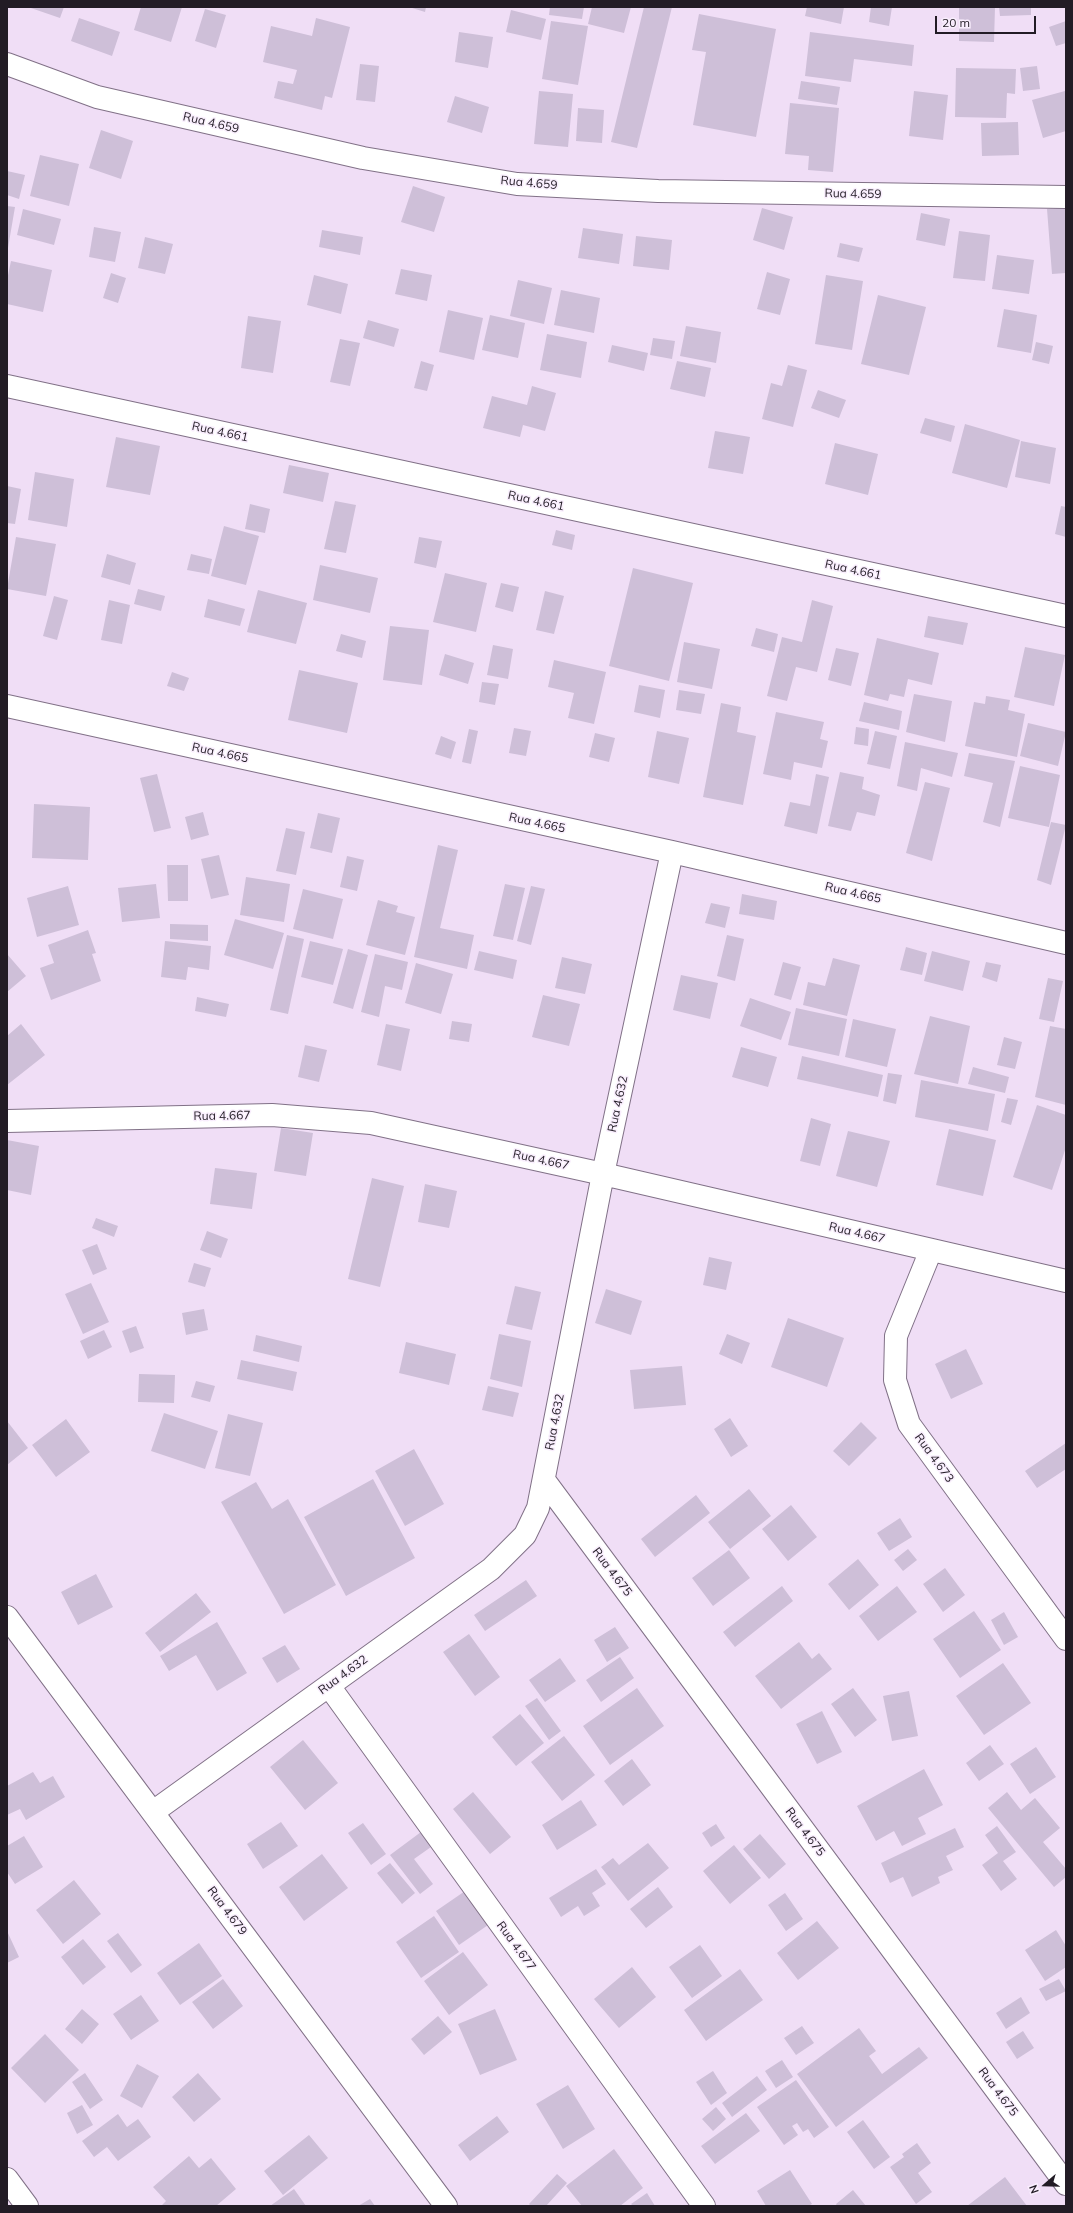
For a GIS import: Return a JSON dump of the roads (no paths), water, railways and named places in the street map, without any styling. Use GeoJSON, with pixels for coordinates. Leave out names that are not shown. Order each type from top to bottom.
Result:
{"type":"FeatureCollection","features":[{"type":"Feature","properties":{"kind":"street","name":"Rua 4.659"},"geometry":{"type":"LineString","coordinates":[[7,64],[97,97],[363,158],[517,184],[666,191],[1066,197]]}},
{"type":"Feature","properties":{"kind":"street","name":"Rua 4.661"},"geometry":{"type":"LineString","coordinates":[[7,386],[1066,616]]}},
{"type":"Feature","properties":{"kind":"street","name":"Rua 4.665"},"geometry":{"type":"LineString","coordinates":[[7,706],[672,852],[1066,943]]}},
{"type":"Feature","properties":{"kind":"street","name":"Rua 4.632"},"geometry":{"type":"LineString","coordinates":[[153,1812],[491,1569],[525,1535],[538,1508],[603,1174],[672,852]]}},
{"type":"Feature","properties":{"kind":"street","name":"Rua 4.667"},"geometry":{"type":"LineString","coordinates":[[7,1121],[272,1115],[372,1122],[1066,1281]]}},
{"type":"Feature","properties":{"kind":"street","name":"Rua 4.673"},"geometry":{"type":"LineString","coordinates":[[931,1250],[896,1336],[895,1380],[909,1424],[1066,1639]]}},
{"type":"Feature","properties":{"kind":"street","name":"Rua 4.675"},"geometry":{"type":"LineString","coordinates":[[544,1480],[1066,2184]]}},
{"type":"Feature","properties":{"kind":"street","name":"Rua 4.679"},"geometry":{"type":"LineString","coordinates":[[7,1617],[446,2206]]}},
{"type":"Feature","properties":{"kind":"street","name":"Rua 4.677"},"geometry":{"type":"LineString","coordinates":[[329,1686],[704,2206]]}},
{"type":"Feature","properties":{"kind":"street"},"geometry":{"type":"LineString","coordinates":[[7,2179],[27,2206]]}}]}
